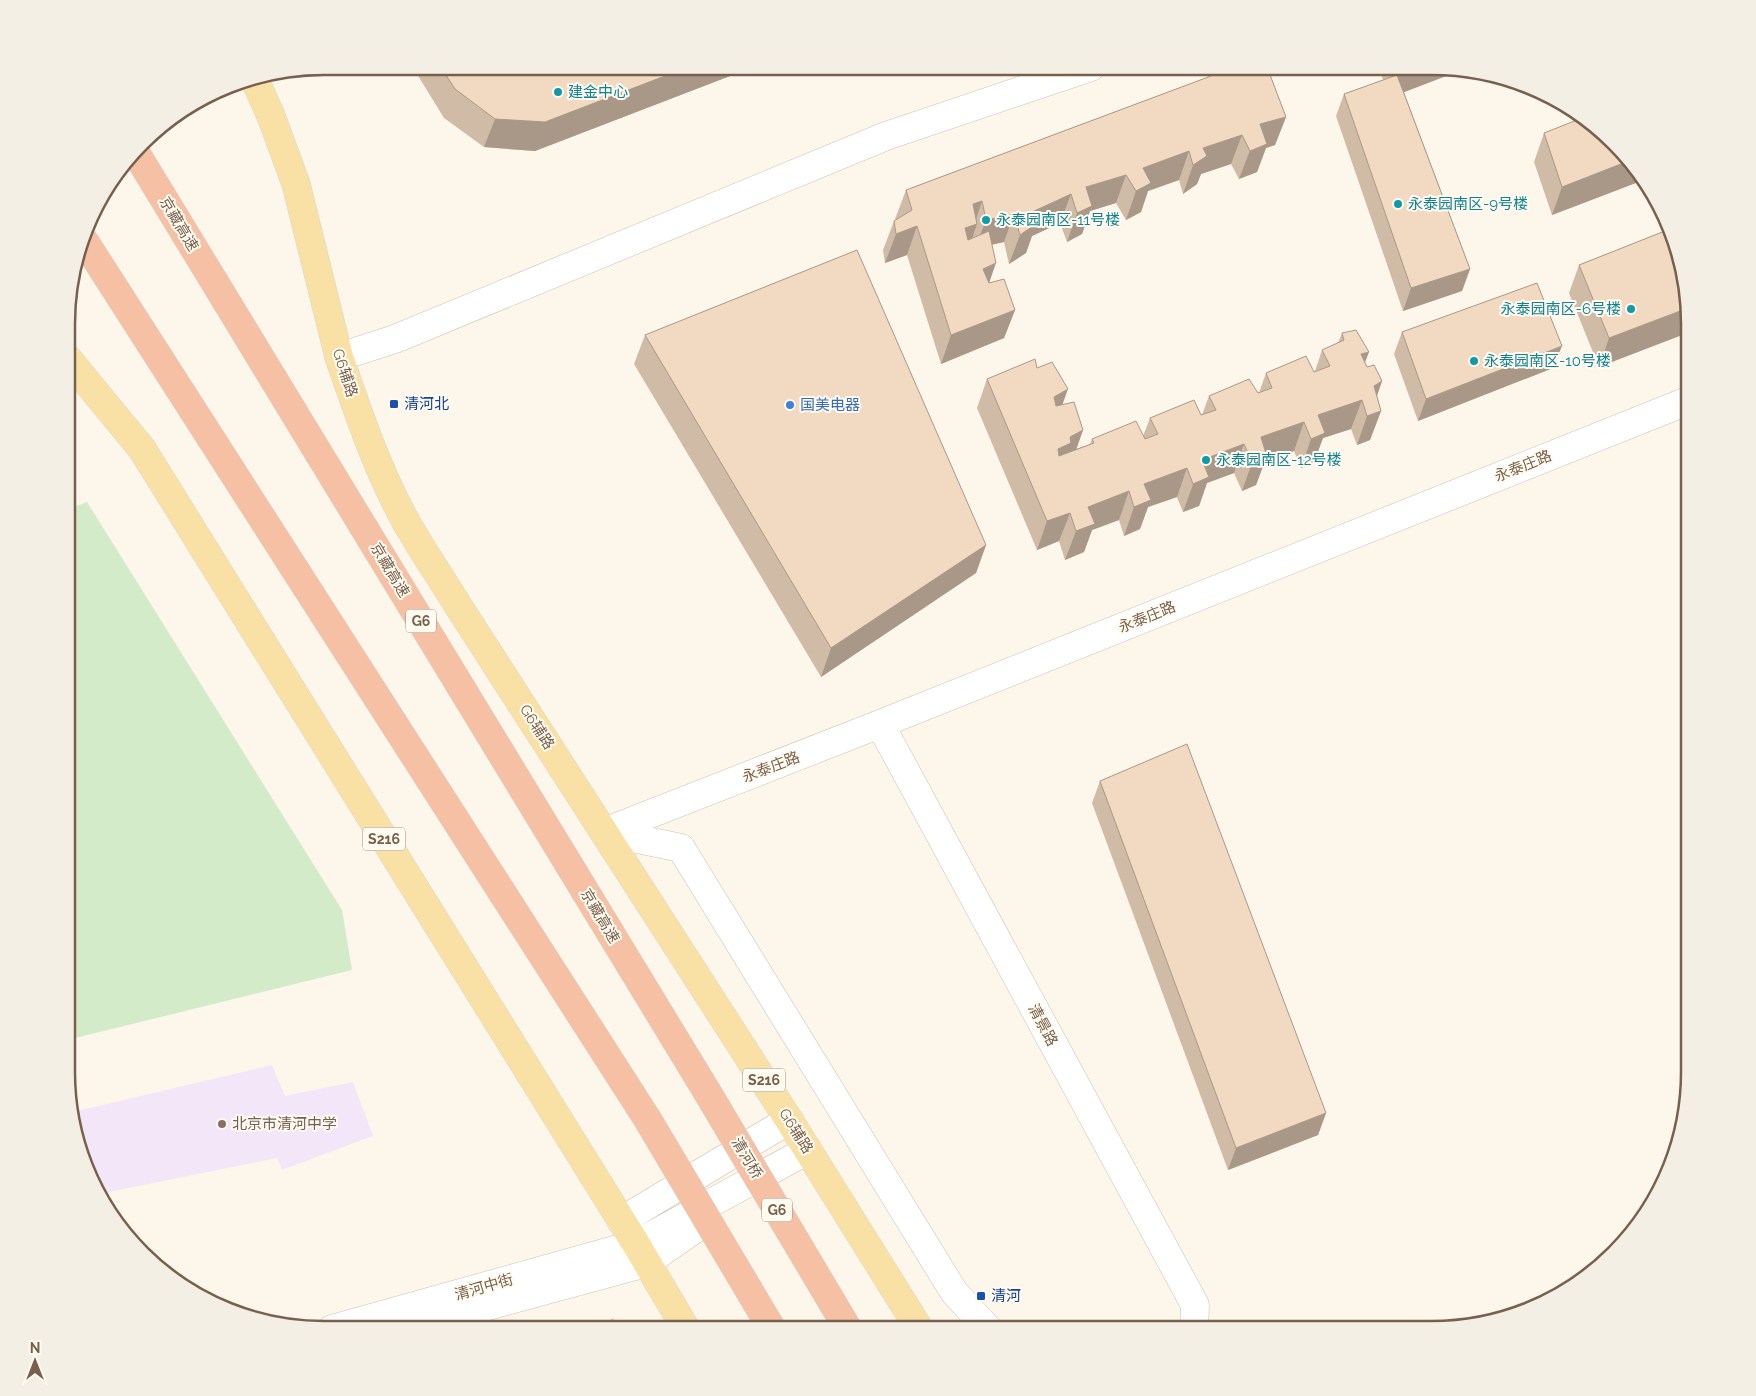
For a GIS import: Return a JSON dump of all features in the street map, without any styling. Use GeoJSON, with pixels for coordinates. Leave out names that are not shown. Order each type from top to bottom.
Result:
{"type":"FeatureCollection","features":[{"type":"Feature","properties":{"kind":"highway","name":"京藏高速"},"geometry":{"type":"LineString","coordinates":[[139,158],[706,1090]]}},
{"type":"Feature","properties":{"kind":"highway"},"geometry":{"type":"LineString","coordinates":[[87,246],[648,1120],[767,1321]]}},
{"type":"Feature","properties":{"kind":"highway","name":"清河桥"},"geometry":{"type":"LineString","coordinates":[[706,1090],[843,1321]]}},
{"type":"Feature","properties":{"kind":"main road","name":"G6辅路"},"geometry":{"type":"LineString","coordinates":[[257,84],[271,116],[296,184],[339,357],[379,467],[405,520],[789,1120],[914,1321]]}},
{"type":"Feature","properties":{"kind":"main road","name":"S216"},"geometry":{"type":"LineString","coordinates":[[75,368],[142,449],[635,1243],[681,1321]]}},
{"type":"Feature","properties":{"kind":"street"},"geometry":{"type":"LineString","coordinates":[[339,357],[395,340],[886,136],[1067,75]]}},
{"type":"Feature","properties":{"kind":"street","name":"永泰庄路"},"geometry":{"type":"LineString","coordinates":[[604,832],[880,724],[1681,404]]}},
{"type":"Feature","properties":{"kind":"street","name":"清景路"},"geometry":{"type":"LineString","coordinates":[[880,724],[1195,1305],[1194,1321]]}},
{"type":"Feature","properties":{"kind":"street"},"geometry":{"type":"LineString","coordinates":[[604,832],[681,848],[954,1292],[981,1321]]}},
{"type":"Feature","properties":{"kind":"street"},"geometry":{"type":"LineString","coordinates":[[635,1243],[789,1120]]}},
{"type":"Feature","properties":{"kind":"street"},"geometry":{"type":"LineString","coordinates":[[635,1243],[808,1150]]}},
{"type":"Feature","properties":{"kind":"street","name":"清河中街"},"geometry":{"type":"LineString","coordinates":[[360,1321],[635,1243]]}},
{"type":"Feature","properties":{"kind":"street","name":"清河中街"},"geometry":{"type":"LineString","coordinates":[[425,1321],[635,1243]]}},
{"type":"Feature","properties":{"kind":"street"},"geometry":{"type":"LineString","coordinates":[[954,1292],[963,1321]]}},
{"type":"Feature","properties":{"kind":"shaded area","name":"北京市清河中学"},"geometry":{"type":"Polygon","coordinates":[[[272,1065],[285,1096],[353,1082],[373,1136],[282,1170],[277,1158],[106,1193],[88,1152],[78,1111],[272,1065]]]}},
{"type":"Feature","properties":{"kind":"green space"},"geometry":{"type":"Polygon","coordinates":[[[87,502],[342,910],[352,970],[75,1038],[75,506],[87,502]]]}},
{"type":"Feature","properties":{"kind":"building"},"geometry":{"type":"Polygon","coordinates":[[[446,75],[668,75],[545,122],[495,119],[455,89],[446,75]]]}},
{"type":"Feature","properties":{"kind":"building","name":"永泰园南区-11号楼"},"geometry":{"type":"Polygon","coordinates":[[[1270,75],[1286,117],[1260,124],[1267,144],[1250,151],[1242,135],[1203,148],[1207,156],[1193,165],[1189,151],[1143,168],[1151,183],[1136,191],[1126,175],[1086,187],[1092,206],[1077,213],[1071,194],[1030,213],[1036,224],[1020,235],[1014,214],[986,220],[982,201],[973,204],[977,224],[965,228],[968,240],[989,231],[996,263],[983,269],[989,283],[1004,279],[1015,310],[951,335],[917,226],[896,234],[894,221],[912,210],[906,190],[1211,76],[1270,75]]]}},
{"type":"Feature","properties":{"kind":"building","name":"永泰园南区-9号楼"},"geometry":{"type":"Polygon","coordinates":[[[1397,75],[1470,269],[1411,288],[1344,94],[1397,75]]]}},
{"type":"Feature","properties":{"kind":"building"},"geometry":{"type":"Polygon","coordinates":[[[1576,121],[1608,148],[1622,163],[1562,187],[1544,133],[1576,121]]]}},
{"type":"Feature","properties":{"kind":"building"},"geometry":{"type":"Polygon","coordinates":[[[1663,232],[1673,260],[1680,311],[1609,338],[1579,265],[1663,232]]]}},
{"type":"Feature","properties":{"kind":"building"},"geometry":{"type":"Polygon","coordinates":[[[857,250],[986,545],[831,648],[645,335],[857,250]]]}},
{"type":"Feature","properties":{"kind":"building","name":"永泰园南区-10号楼"},"geometry":{"type":"Polygon","coordinates":[[[1537,283],[1562,346],[1426,399],[1402,332],[1537,283]]]}},
{"type":"Feature","properties":{"kind":"building","name":"永泰园南区-12号楼"},"geometry":{"type":"Polygon","coordinates":[[[1356,330],[1369,352],[1361,354],[1367,367],[1374,365],[1382,381],[1374,386],[1381,411],[1367,416],[1362,400],[1318,415],[1325,433],[1311,439],[1304,422],[1261,437],[1267,457],[1252,462],[1244,444],[1202,460],[1209,477],[1193,484],[1187,468],[1144,484],[1151,500],[1134,507],[1129,491],[1088,507],[1095,524],[1076,531],[1070,513],[1047,521],[987,379],[1035,359],[1037,368],[1052,362],[1068,389],[1054,397],[1056,406],[1074,402],[1083,430],[1070,437],[1071,443],[1058,449],[1059,456],[1094,443],[1092,439],[1136,421],[1145,439],[1158,434],[1150,418],[1194,400],[1201,415],[1216,410],[1209,396],[1249,379],[1258,393],[1272,388],[1266,373],[1306,356],[1314,372],[1330,366],[1322,350],[1344,340],[1342,333],[1356,330]]]}},
{"type":"Feature","properties":{"kind":"building"},"geometry":{"type":"Polygon","coordinates":[[[1187,744],[1326,1113],[1236,1148],[1100,781],[1187,744]]]}},
{"type":"Feature","properties":{"kind":"place","name":"建金中心"},"geometry":{"type":"Point","coordinates":[558,92]}},
{"type":"Feature","properties":{"kind":"place","name":"永泰园南区-9号楼"},"geometry":{"type":"Point","coordinates":[1398,204]}},
{"type":"Feature","properties":{"kind":"place","name":"永泰园南区-11号楼"},"geometry":{"type":"Point","coordinates":[986,220]}},
{"type":"Feature","properties":{"kind":"place","name":"永泰园南区-6号楼"},"geometry":{"type":"Point","coordinates":[1631,309]}},
{"type":"Feature","properties":{"kind":"place","name":"永泰园南区-10号楼"},"geometry":{"type":"Point","coordinates":[1474,361]}},
{"type":"Feature","properties":{"kind":"place","name":"清河北"},"geometry":{"type":"Point","coordinates":[394,404]}},
{"type":"Feature","properties":{"kind":"place","name":"国美电器"},"geometry":{"type":"Point","coordinates":[790,405]}},
{"type":"Feature","properties":{"kind":"place","name":"永泰园南区-12号楼"},"geometry":{"type":"Point","coordinates":[1206,460]}},
{"type":"Feature","properties":{"kind":"place","name":"北京市清河中学"},"geometry":{"type":"Point","coordinates":[222,1124]}},
{"type":"Feature","properties":{"kind":"place","name":"清河"},"geometry":{"type":"Point","coordinates":[981,1296]}}]}
